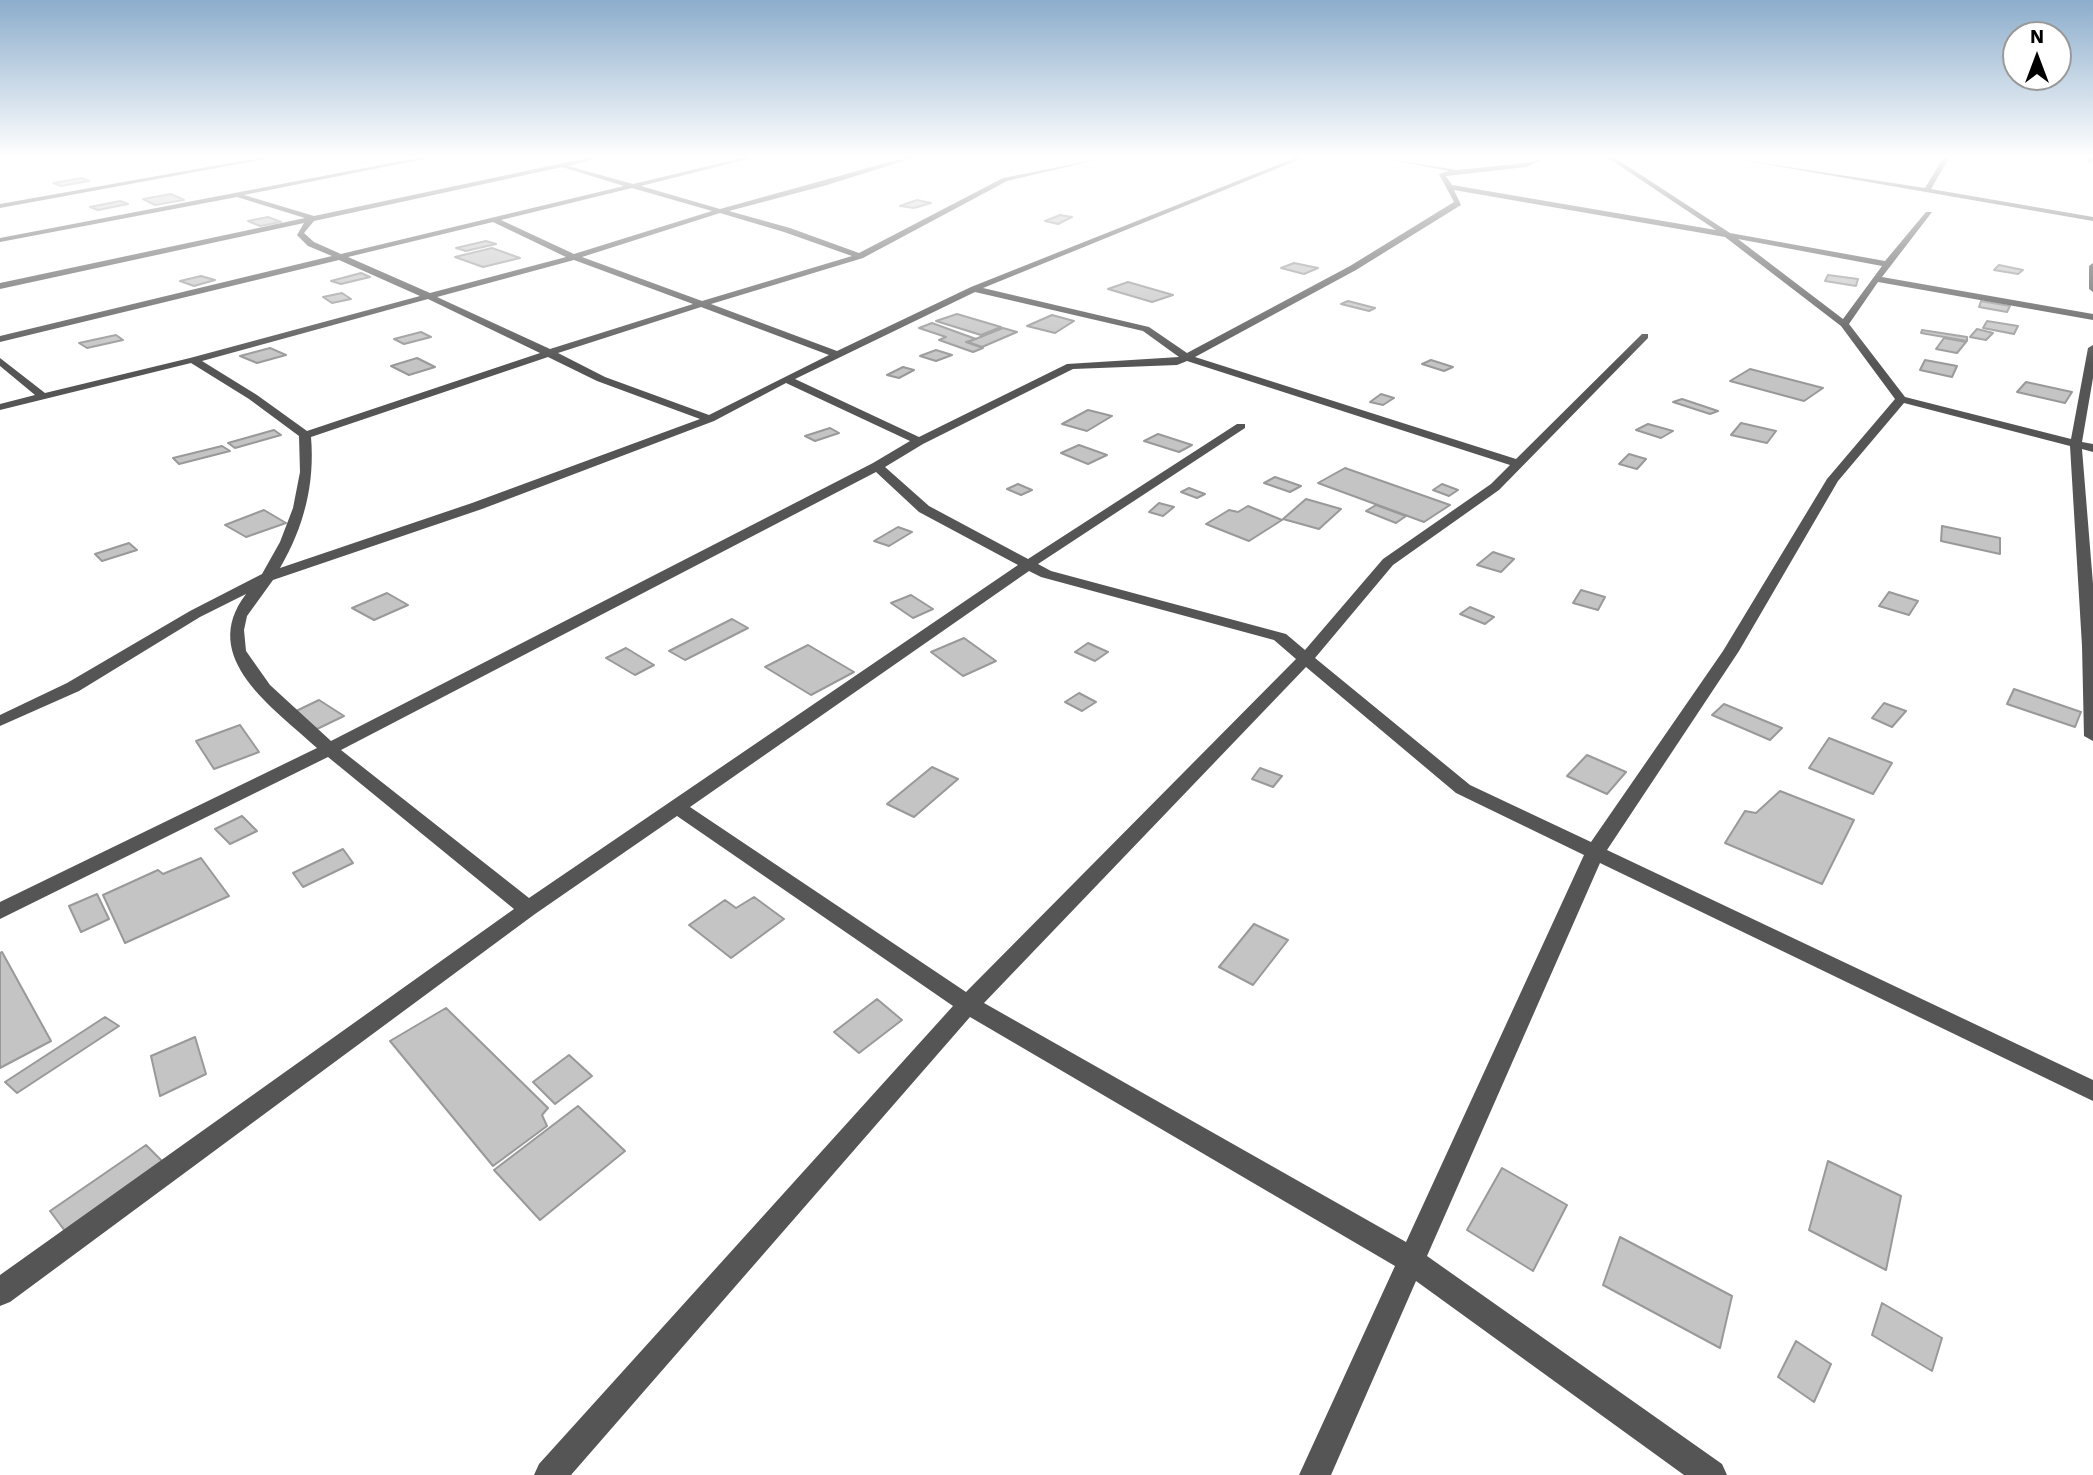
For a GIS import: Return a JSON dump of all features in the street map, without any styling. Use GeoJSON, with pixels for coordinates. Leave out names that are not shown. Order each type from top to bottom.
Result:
{"type":"FeatureCollection","features":[{"type":"Feature","properties":{"kind":"street"},"geometry":{"type":"LineString","coordinates":[[0,240],[72,227]]}},
{"type":"Feature","properties":{"kind":"street"},"geometry":{"type":"LineString","coordinates":[[0,286],[271,227]]}},
{"type":"Feature","properties":{"kind":"street"},"geometry":{"type":"LineString","coordinates":[[305,227],[300,233],[303,239],[601,379],[651,395],[710,419]]}},
{"type":"Feature","properties":{"kind":"street"},"geometry":{"type":"LineString","coordinates":[[0,339],[461,227]]}},
{"type":"Feature","properties":{"kind":"street"},"geometry":{"type":"LineString","coordinates":[[509,227],[574,257],[837,354]]}},
{"type":"Feature","properties":{"kind":"street"},"geometry":{"type":"LineString","coordinates":[[0,407],[193,360],[427,297],[574,257],[669,227]]}},
{"type":"Feature","properties":{"kind":"street"},"geometry":{"type":"LineString","coordinates":[[769,227],[860,256]]}},
{"type":"Feature","properties":{"kind":"street"},"geometry":{"type":"LineString","coordinates":[[304,435],[548,352],[860,256],[915,227]]}},
{"type":"Feature","properties":{"kind":"street"},"geometry":{"type":"LineString","coordinates":[[0,721],[73,688],[195,614],[267,577],[477,506],[710,419],[786,379],[974,289],[1129,227]]}},
{"type":"Feature","properties":{"kind":"street"},"geometry":{"type":"LineString","coordinates":[[0,911],[257,787],[877,466],[919,441],[1071,366],[1177,362],[1353,268],[1420,227]]}},
{"type":"Feature","properties":{"kind":"street"},"geometry":{"type":"LineString","coordinates":[[1680,227],[1887,264]]}},
{"type":"Feature","properties":{"kind":"street"},"geometry":{"type":"LineString","coordinates":[[1716,227],[1844,324],[1901,399],[2093,448]]}},
{"type":"Feature","properties":{"kind":"street"},"geometry":{"type":"LineString","coordinates":[[1844,324],[1887,264],[1918,227]]}},
{"type":"Feature","properties":{"kind":"street"},"geometry":{"type":"LineString","coordinates":[[2093,266],[2093,289]]}},
{"type":"Feature","properties":{"kind":"street"},"geometry":{"type":"LineString","coordinates":[[1876,279],[2093,317]]}},
{"type":"Feature","properties":{"kind":"street"},"geometry":{"type":"LineString","coordinates":[[974,289],[1146,329],[1186,357],[1518,463]]}},
{"type":"Feature","properties":{"kind":"street"},"geometry":{"type":"LineString","coordinates":[[550,1475],[968,1006],[1306,658],[1388,562],[1495,486],[1645,337]]}},
{"type":"Feature","properties":{"kind":"street"},"geometry":{"type":"LineString","coordinates":[[2093,348],[2076,444],[2092,646],[2093,736]]}},
{"type":"Feature","properties":{"kind":"street"},"geometry":{"type":"LineString","coordinates":[[193,360],[262,403],[304,435],[306,475],[302,505],[291,537],[236,623],[238,653],[263,687],[328,749],[528,909]]}},
{"type":"Feature","properties":{"kind":"street"},"geometry":{"type":"LineString","coordinates":[[0,361],[42,396]]}},
{"type":"Feature","properties":{"kind":"street"},"geometry":{"type":"LineString","coordinates":[[786,379],[919,441]]}},
{"type":"Feature","properties":{"kind":"street"},"geometry":{"type":"LineString","coordinates":[[1315,1475],[1595,852],[1731,651],[1833,479],[1901,399]]}},
{"type":"Feature","properties":{"kind":"street"},"geometry":{"type":"LineString","coordinates":[[0,1292],[528,909],[1029,564],[1241,426]]}},
{"type":"Feature","properties":{"kind":"street"},"geometry":{"type":"LineString","coordinates":[[877,466],[924,509],[1046,573],[1280,636],[1463,789],[2093,1091]]}},
{"type":"Feature","properties":{"kind":"street"},"geometry":{"type":"LineString","coordinates":[[677,807],[968,1006],[1412,1261],[1711,1475]]}},
{"type":"Feature","properties":{"kind":"building"},"geometry":{"type":"Polygon","coordinates":[[[486,241],[496,244],[466,251],[456,248],[486,241]]]}},
{"type":"Feature","properties":{"kind":"building"},"geometry":{"type":"Polygon","coordinates":[[[492,248],[520,258],[483,267],[455,257],[492,248]]]}},
{"type":"Feature","properties":{"kind":"building"},"geometry":{"type":"Polygon","coordinates":[[[1294,263],[1318,268],[1304,274],[1281,268],[1294,263]]]}},
{"type":"Feature","properties":{"kind":"building"},"geometry":{"type":"Polygon","coordinates":[[[1999,265],[2023,270],[2018,274],[1994,270],[1999,265]]]}},
{"type":"Feature","properties":{"kind":"building"},"geometry":{"type":"Polygon","coordinates":[[[361,273],[370,277],[341,284],[331,281],[361,273]]]}},
{"type":"Feature","properties":{"kind":"building"},"geometry":{"type":"Polygon","coordinates":[[[1828,275],[1858,279],[1856,286],[1825,281],[1828,275]]]}},
{"type":"Feature","properties":{"kind":"building"},"geometry":{"type":"Polygon","coordinates":[[[201,276],[215,280],[194,286],[180,281],[201,276]]]}},
{"type":"Feature","properties":{"kind":"building"},"geometry":{"type":"Polygon","coordinates":[[[1128,282],[1173,295],[1152,302],[1108,289],[1128,282]]]}},
{"type":"Feature","properties":{"kind":"building"},"geometry":{"type":"Polygon","coordinates":[[[342,293],[351,299],[332,303],[323,297],[342,293]]]}},
{"type":"Feature","properties":{"kind":"building"},"geometry":{"type":"Polygon","coordinates":[[[1348,301],[1375,308],[1369,311],[1341,304],[1348,301]]]}},
{"type":"Feature","properties":{"kind":"building"},"geometry":{"type":"Polygon","coordinates":[[[1981,301],[2010,306],[2007,312],[1979,307],[1981,301]]]}},
{"type":"Feature","properties":{"kind":"building"},"geometry":{"type":"Polygon","coordinates":[[[957,314],[1001,327],[981,335],[936,321],[957,314]]]}},
{"type":"Feature","properties":{"kind":"building"},"geometry":{"type":"Polygon","coordinates":[[[1052,315],[1074,321],[1055,333],[1027,326],[1052,315]]]}},
{"type":"Feature","properties":{"kind":"building"},"geometry":{"type":"Polygon","coordinates":[[[1987,321],[2018,326],[2014,334],[1983,328],[1987,321]]]}},
{"type":"Feature","properties":{"kind":"building"},"geometry":{"type":"Polygon","coordinates":[[[932,323],[976,339],[966,342],[983,348],[973,352],[939,340],[946,337],[919,328],[932,323]]]}},
{"type":"Feature","properties":{"kind":"building"},"geometry":{"type":"Polygon","coordinates":[[[1003,328],[1017,332],[982,347],[968,342],[1003,328]]]}},
{"type":"Feature","properties":{"kind":"building"},"geometry":{"type":"Polygon","coordinates":[[[1977,329],[1993,333],[1986,340],[1970,337],[1977,329]]]}},
{"type":"Feature","properties":{"kind":"building"},"geometry":{"type":"Polygon","coordinates":[[[1922,330],[1967,337],[1967,341],[1921,333],[1922,330]]]}},
{"type":"Feature","properties":{"kind":"building"},"geometry":{"type":"Polygon","coordinates":[[[421,332],[431,337],[404,344],[394,339],[421,332]]]}},
{"type":"Feature","properties":{"kind":"building"},"geometry":{"type":"Polygon","coordinates":[[[116,335],[123,340],[87,348],[79,343],[116,335]]]}},
{"type":"Feature","properties":{"kind":"building"},"geometry":{"type":"Polygon","coordinates":[[[1944,338],[1966,342],[1957,353],[1936,349],[1944,338]]]}},
{"type":"Feature","properties":{"kind":"building"},"geometry":{"type":"Polygon","coordinates":[[[270,348],[286,355],[257,363],[240,356],[270,348]]]}},
{"type":"Feature","properties":{"kind":"building"},"geometry":{"type":"Polygon","coordinates":[[[936,350],[952,355],[936,361],[920,356],[936,350]]]}},
{"type":"Feature","properties":{"kind":"building"},"geometry":{"type":"Polygon","coordinates":[[[417,358],[435,367],[409,375],[391,366],[417,358]]]}},
{"type":"Feature","properties":{"kind":"building"},"geometry":{"type":"Polygon","coordinates":[[[1431,360],[1453,367],[1444,371],[1422,364],[1431,360]]]}},
{"type":"Feature","properties":{"kind":"building"},"geometry":{"type":"Polygon","coordinates":[[[1925,360],[1957,366],[1952,377],[1920,370],[1925,360]]]}},
{"type":"Feature","properties":{"kind":"building"},"geometry":{"type":"Polygon","coordinates":[[[903,367],[914,370],[899,378],[887,375],[903,367]]]}},
{"type":"Feature","properties":{"kind":"building"},"geometry":{"type":"Polygon","coordinates":[[[1750,369],[1823,388],[1804,401],[1730,381],[1750,369]]]}},
{"type":"Feature","properties":{"kind":"building"},"geometry":{"type":"Polygon","coordinates":[[[2026,382],[2072,392],[2065,403],[2017,392],[2026,382]]]}},
{"type":"Feature","properties":{"kind":"building"},"geometry":{"type":"Polygon","coordinates":[[[1381,394],[1394,398],[1383,405],[1370,402],[1381,394]]]}},
{"type":"Feature","properties":{"kind":"building"},"geometry":{"type":"Polygon","coordinates":[[[1682,399],[1718,411],[1710,414],[1673,402],[1682,399]]]}},
{"type":"Feature","properties":{"kind":"building"},"geometry":{"type":"Polygon","coordinates":[[[1088,410],[1112,416],[1087,431],[1062,424],[1088,410]]]}},
{"type":"Feature","properties":{"kind":"building"},"geometry":{"type":"Polygon","coordinates":[[[1741,423],[1776,431],[1767,443],[1731,435],[1741,423]]]}},
{"type":"Feature","properties":{"kind":"building"},"geometry":{"type":"Polygon","coordinates":[[[1648,424],[1673,431],[1661,438],[1636,430],[1648,424]]]}},
{"type":"Feature","properties":{"kind":"building"},"geometry":{"type":"Polygon","coordinates":[[[830,428],[839,433],[815,441],[805,436],[830,428]]]}},
{"type":"Feature","properties":{"kind":"building"},"geometry":{"type":"Polygon","coordinates":[[[274,430],[281,435],[235,448],[228,443],[274,430]]]}},
{"type":"Feature","properties":{"kind":"building"},"geometry":{"type":"Polygon","coordinates":[[[1158,434],[1192,445],[1179,452],[1144,441],[1158,434]]]}},
{"type":"Feature","properties":{"kind":"building"},"geometry":{"type":"Polygon","coordinates":[[[1079,445],[1107,455],[1088,464],[1061,453],[1079,445]]]}},
{"type":"Feature","properties":{"kind":"building"},"geometry":{"type":"Polygon","coordinates":[[[222,446],[230,451],[179,464],[173,458],[222,446]]]}},
{"type":"Feature","properties":{"kind":"building"},"geometry":{"type":"Polygon","coordinates":[[[1629,454],[1646,459],[1637,469],[1619,464],[1629,454]]]}},
{"type":"Feature","properties":{"kind":"building"},"geometry":{"type":"Polygon","coordinates":[[[1345,468],[1450,505],[1424,522],[1318,483],[1345,468]]]}},
{"type":"Feature","properties":{"kind":"building"},"geometry":{"type":"Polygon","coordinates":[[[1275,477],[1301,486],[1290,492],[1264,483],[1275,477]]]}},
{"type":"Feature","properties":{"kind":"building"},"geometry":{"type":"Polygon","coordinates":[[[1018,484],[1032,490],[1021,495],[1007,489],[1018,484]]]}},
{"type":"Feature","properties":{"kind":"building"},"geometry":{"type":"Polygon","coordinates":[[[1442,484],[1458,490],[1449,496],[1433,490],[1442,484]]]}},
{"type":"Feature","properties":{"kind":"building"},"geometry":{"type":"Polygon","coordinates":[[[1189,488],[1205,494],[1197,498],[1181,492],[1189,488]]]}},
{"type":"Feature","properties":{"kind":"building"},"geometry":{"type":"Polygon","coordinates":[[[1306,499],[1341,509],[1319,529],[1283,519],[1306,499]]]}},
{"type":"Feature","properties":{"kind":"building"},"geometry":{"type":"Polygon","coordinates":[[[1159,503],[1174,507],[1163,516],[1149,512],[1159,503]]]}},
{"type":"Feature","properties":{"kind":"building"},"geometry":{"type":"Polygon","coordinates":[[[1376,505],[1406,516],[1396,523],[1366,511],[1376,505]]]}},
{"type":"Feature","properties":{"kind":"building"},"geometry":{"type":"Polygon","coordinates":[[[1248,506],[1282,520],[1249,541],[1206,524],[1229,510],[1238,512],[1248,506]]]}},
{"type":"Feature","properties":{"kind":"building"},"geometry":{"type":"Polygon","coordinates":[[[264,510],[286,523],[246,537],[225,525],[264,510]]]}},
{"type":"Feature","properties":{"kind":"building"},"geometry":{"type":"Polygon","coordinates":[[[1942,526],[2000,538],[2000,554],[1941,541],[1942,526]]]}},
{"type":"Feature","properties":{"kind":"building"},"geometry":{"type":"Polygon","coordinates":[[[898,527],[912,532],[889,546],[874,541],[898,527]]]}},
{"type":"Feature","properties":{"kind":"building"},"geometry":{"type":"Polygon","coordinates":[[[129,543],[137,550],[102,561],[95,554],[129,543]]]}},
{"type":"Feature","properties":{"kind":"building"},"geometry":{"type":"Polygon","coordinates":[[[1493,552],[1514,559],[1501,572],[1477,565],[1493,552]]]}},
{"type":"Feature","properties":{"kind":"building"},"geometry":{"type":"Polygon","coordinates":[[[1581,590],[1605,597],[1598,610],[1573,603],[1581,590]]]}},
{"type":"Feature","properties":{"kind":"building"},"geometry":{"type":"Polygon","coordinates":[[[1889,592],[1918,601],[1909,615],[1879,606],[1889,592]]]}},
{"type":"Feature","properties":{"kind":"building"},"geometry":{"type":"Polygon","coordinates":[[[387,593],[408,605],[374,620],[352,608],[387,593]]]}},
{"type":"Feature","properties":{"kind":"building"},"geometry":{"type":"Polygon","coordinates":[[[911,595],[933,609],[913,618],[891,603],[911,595]]]}},
{"type":"Feature","properties":{"kind":"building"},"geometry":{"type":"Polygon","coordinates":[[[1470,607],[1494,617],[1485,624],[1460,614],[1470,607]]]}},
{"type":"Feature","properties":{"kind":"building"},"geometry":{"type":"Polygon","coordinates":[[[732,619],[748,628],[685,660],[669,651],[732,619]]]}},
{"type":"Feature","properties":{"kind":"building"},"geometry":{"type":"Polygon","coordinates":[[[964,638],[996,661],[963,676],[931,652],[964,638]]]}},
{"type":"Feature","properties":{"kind":"building"},"geometry":{"type":"Polygon","coordinates":[[[1088,643],[1108,652],[1095,661],[1075,652],[1088,643]]]}},
{"type":"Feature","properties":{"kind":"building"},"geometry":{"type":"Polygon","coordinates":[[[808,645],[854,672],[811,695],[765,667],[808,645]]]}},
{"type":"Feature","properties":{"kind":"building"},"geometry":{"type":"Polygon","coordinates":[[[626,648],[654,665],[635,675],[606,658],[626,648]]]}},
{"type":"Feature","properties":{"kind":"building"},"geometry":{"type":"Polygon","coordinates":[[[2014,689],[2081,712],[2075,727],[2007,704],[2014,689]]]}},
{"type":"Feature","properties":{"kind":"building"},"geometry":{"type":"Polygon","coordinates":[[[1079,693],[1096,702],[1082,711],[1065,702],[1079,693]]]}},
{"type":"Feature","properties":{"kind":"building"},"geometry":{"type":"Polygon","coordinates":[[[319,700],[344,716],[317,729],[294,712],[319,700]]]}},
{"type":"Feature","properties":{"kind":"building"},"geometry":{"type":"Polygon","coordinates":[[[1884,703],[1906,711],[1892,727],[1872,718],[1884,703]]]}},
{"type":"Feature","properties":{"kind":"building"},"geometry":{"type":"Polygon","coordinates":[[[1724,704],[1782,728],[1770,740],[1712,715],[1724,704]]]}},
{"type":"Feature","properties":{"kind":"building"},"geometry":{"type":"Polygon","coordinates":[[[240,725],[259,752],[214,769],[196,741],[240,725]]]}},
{"type":"Feature","properties":{"kind":"building"},"geometry":{"type":"Polygon","coordinates":[[[1829,738],[1892,763],[1873,794],[1809,768],[1829,738]]]}},
{"type":"Feature","properties":{"kind":"building"},"geometry":{"type":"Polygon","coordinates":[[[1587,755],[1626,772],[1607,794],[1567,776],[1587,755]]]}},
{"type":"Feature","properties":{"kind":"building"},"geometry":{"type":"Polygon","coordinates":[[[932,767],[958,779],[914,817],[887,804],[932,767]]]}},
{"type":"Feature","properties":{"kind":"building"},"geometry":{"type":"Polygon","coordinates":[[[1260,768],[1282,776],[1273,787],[1252,779],[1260,768]]]}},
{"type":"Feature","properties":{"kind":"building"},"geometry":{"type":"Polygon","coordinates":[[[1780,791],[1854,820],[1822,884],[1725,843],[1745,811],[1756,813],[1780,791]]]}},
{"type":"Feature","properties":{"kind":"building"},"geometry":{"type":"Polygon","coordinates":[[[242,816],[257,831],[230,844],[215,829],[242,816]]]}},
{"type":"Feature","properties":{"kind":"building"},"geometry":{"type":"Polygon","coordinates":[[[343,849],[353,863],[303,887],[293,873],[343,849]]]}},
{"type":"Feature","properties":{"kind":"building"},"geometry":{"type":"Polygon","coordinates":[[[201,858],[229,896],[125,943],[103,895],[158,870],[163,874],[201,858]]]}},
{"type":"Feature","properties":{"kind":"building"},"geometry":{"type":"Polygon","coordinates":[[[97,894],[109,919],[81,932],[69,906],[97,894]]]}},
{"type":"Feature","properties":{"kind":"building"},"geometry":{"type":"Polygon","coordinates":[[[754,897],[784,919],[731,958],[689,925],[725,900],[736,908],[754,897]]]}},
{"type":"Feature","properties":{"kind":"building"},"geometry":{"type":"Polygon","coordinates":[[[1254,924],[1288,940],[1253,985],[1219,967],[1254,924]]]}},
{"type":"Feature","properties":{"kind":"building"},"geometry":{"type":"Polygon","coordinates":[[[2,952],[51,1041],[0,1068],[0,953],[2,952]]]}},
{"type":"Feature","properties":{"kind":"building"},"geometry":{"type":"Polygon","coordinates":[[[877,999],[902,1020],[859,1053],[834,1032],[877,999]]]}},
{"type":"Feature","properties":{"kind":"building"},"geometry":{"type":"Polygon","coordinates":[[[446,1008],[548,1108],[542,1115],[547,1126],[493,1166],[390,1041],[446,1008]]]}},
{"type":"Feature","properties":{"kind":"building"},"geometry":{"type":"Polygon","coordinates":[[[105,1017],[119,1026],[17,1093],[5,1082],[105,1017]]]}},
{"type":"Feature","properties":{"kind":"building"},"geometry":{"type":"Polygon","coordinates":[[[195,1037],[206,1074],[160,1096],[151,1056],[195,1037]]]}},
{"type":"Feature","properties":{"kind":"building"},"geometry":{"type":"Polygon","coordinates":[[[569,1055],[592,1076],[555,1104],[533,1082],[569,1055]]]}},
{"type":"Feature","properties":{"kind":"building"},"geometry":{"type":"Polygon","coordinates":[[[578,1106],[625,1151],[540,1220],[494,1170],[578,1106]]]}},
{"type":"Feature","properties":{"kind":"building"},"geometry":{"type":"Polygon","coordinates":[[[146,1145],[163,1162],[65,1231],[50,1211],[146,1145]]]}},
{"type":"Feature","properties":{"kind":"building"},"geometry":{"type":"Polygon","coordinates":[[[1828,1161],[1901,1196],[1886,1270],[1809,1230],[1828,1161]]]}},
{"type":"Feature","properties":{"kind":"building"},"geometry":{"type":"Polygon","coordinates":[[[1502,1168],[1567,1205],[1533,1271],[1467,1230],[1502,1168]]]}},
{"type":"Feature","properties":{"kind":"building"},"geometry":{"type":"Polygon","coordinates":[[[1620,1237],[1732,1296],[1720,1348],[1603,1285],[1620,1237]]]}},
{"type":"Feature","properties":{"kind":"building"},"geometry":{"type":"Polygon","coordinates":[[[1882,1303],[1942,1338],[1932,1371],[1872,1335],[1882,1303]]]}},
{"type":"Feature","properties":{"kind":"building"},"geometry":{"type":"Polygon","coordinates":[[[1796,1341],[1831,1364],[1814,1402],[1778,1377],[1796,1341]]]}}]}
